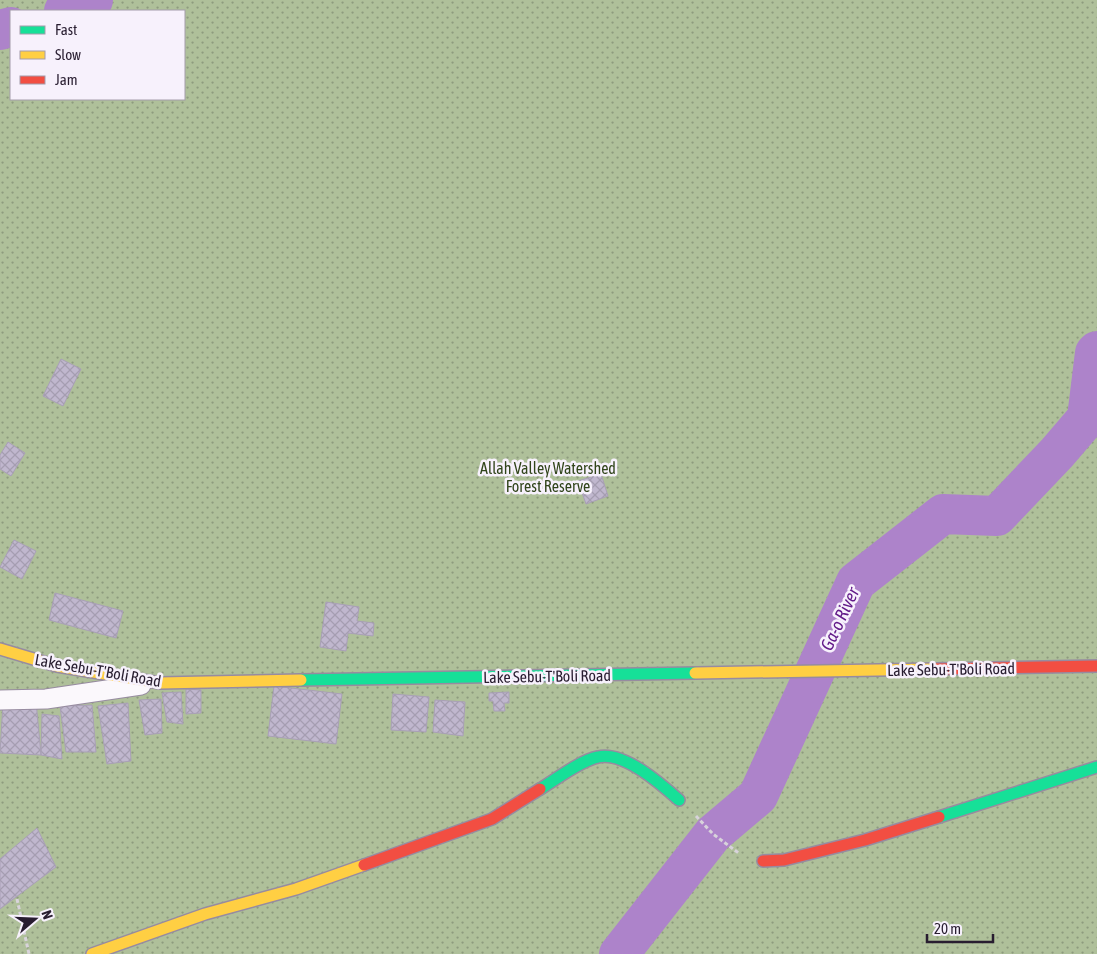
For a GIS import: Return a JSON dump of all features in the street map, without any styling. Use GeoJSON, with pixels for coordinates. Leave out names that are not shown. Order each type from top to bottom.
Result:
{"type":"FeatureCollection","features":[{"type":"Feature","properties":{"kind":"main road","name":"Lake Sebu-T'Boli Road"},"geometry":{"type":"LineString","coordinates":[[0,649],[57,666],[160,683],[1097,666]]}},
{"type":"Feature","properties":{"kind":"main road"},"geometry":{"type":"LineString","coordinates":[[92,954],[205,914],[296,889],[492,819],[588,760],[601,756],[611,757],[637,768],[660,782],[679,800]]}},
{"type":"Feature","properties":{"kind":"main road"},"geometry":{"type":"LineString","coordinates":[[763,861],[784,860],[865,840],[1097,767]]}},
{"type":"Feature","properties":{"kind":"street"},"geometry":{"type":"LineString","coordinates":[[0,700],[46,700],[160,683]]}},
{"type":"Feature","properties":{"kind":"path"},"geometry":{"type":"LineString","coordinates":[[679,800],[713,834],[733,850],[749,858],[763,861]]}},
{"type":"Feature","properties":{"kind":"path"},"geometry":{"type":"LineString","coordinates":[[17,900],[29,954]]}},
{"type":"Feature","properties":{"kind":"green space","name":"Allah Valley Watershed Forest Reserve"},"geometry":{"type":"Polygon","coordinates":[[[0,0],[1097,0],[1097,954],[0,954],[0,0]]]}},
{"type":"Feature","properties":{"kind":"building"},"geometry":{"type":"Polygon","coordinates":[[[61,359],[81,369],[63,406],[43,396],[61,359]]]}},
{"type":"Feature","properties":{"kind":"building"},"geometry":{"type":"Polygon","coordinates":[[[8,442],[25,453],[11,476],[0,469],[0,455],[8,442]]]}},
{"type":"Feature","properties":{"kind":"building"},"geometry":{"type":"Polygon","coordinates":[[[601,474],[608,496],[586,504],[578,481],[601,474]]]}},
{"type":"Feature","properties":{"kind":"building"},"geometry":{"type":"Polygon","coordinates":[[[14,540],[36,551],[22,579],[0,567],[14,540]]]}},
{"type":"Feature","properties":{"kind":"building"},"geometry":{"type":"Polygon","coordinates":[[[55,593],[123,611],[116,638],[49,620],[55,593]]]}},
{"type":"Feature","properties":{"kind":"building"},"geometry":{"type":"Polygon","coordinates":[[[326,602],[359,607],[357,621],[374,623],[373,636],[348,633],[346,651],[320,647],[326,602]]]}},
{"type":"Feature","properties":{"kind":"building"},"geometry":{"type":"Polygon","coordinates":[[[274,686],[342,694],[336,744],[268,736],[274,686]]]}},
{"type":"Feature","properties":{"kind":"building"},"geometry":{"type":"Polygon","coordinates":[[[186,689],[201,690],[201,713],[186,714],[186,689]]]}},
{"type":"Feature","properties":{"kind":"building"},"geometry":{"type":"Polygon","coordinates":[[[181,692],[183,724],[167,722],[162,693],[181,692]]]}},
{"type":"Feature","properties":{"kind":"building"},"geometry":{"type":"Polygon","coordinates":[[[509,692],[509,703],[504,703],[505,711],[494,711],[493,701],[489,701],[489,693],[509,692]]]}},
{"type":"Feature","properties":{"kind":"building"},"geometry":{"type":"Polygon","coordinates":[[[393,694],[429,697],[426,732],[391,730],[393,694]]]}},
{"type":"Feature","properties":{"kind":"building"},"geometry":{"type":"Polygon","coordinates":[[[161,699],[162,733],[145,735],[139,700],[161,699]]]}},
{"type":"Feature","properties":{"kind":"building"},"geometry":{"type":"Polygon","coordinates":[[[435,700],[465,702],[463,736],[433,732],[435,700]]]}},
{"type":"Feature","properties":{"kind":"building"},"geometry":{"type":"Polygon","coordinates":[[[36,701],[41,755],[0,753],[3,703],[36,701]]]}},
{"type":"Feature","properties":{"kind":"building"},"geometry":{"type":"Polygon","coordinates":[[[128,703],[131,761],[107,764],[98,706],[128,703]]]}},
{"type":"Feature","properties":{"kind":"building"},"geometry":{"type":"Polygon","coordinates":[[[92,705],[96,752],[66,752],[60,706],[92,705]]]}},
{"type":"Feature","properties":{"kind":"building"},"geometry":{"type":"Polygon","coordinates":[[[42,714],[59,716],[62,759],[41,755],[42,714]]]}},
{"type":"Feature","properties":{"kind":"building"},"geometry":{"type":"Polygon","coordinates":[[[37,828],[56,867],[0,909],[0,859],[37,828]]]}},
{"type":"Feature","properties":{"kind":"waterway"},"geometry":{"type":"LineString","coordinates":[[68,10],[89,4],[93,0]]}},
{"type":"Feature","properties":{"kind":"waterway"},"geometry":{"type":"LineString","coordinates":[[0,30],[10,27]]}},
{"type":"Feature","properties":{"kind":"waterway","name":"Ga-o River"},"geometry":{"type":"LineString","coordinates":[[619,954],[713,834],[758,796],[856,582],[943,514],[997,516],[1057,453],[1087,418],[1095,353],[1097,351]]}},
{"type":"Feature","properties":{"kind":"traffic: fast"},"geometry":{"type":"LineString","coordinates":[[301,680],[695,673]]}},
{"type":"Feature","properties":{"kind":"traffic: fast"},"geometry":{"type":"LineString","coordinates":[[540,789],[584,762],[608,756],[619,759],[641,770],[679,800]]}},
{"type":"Feature","properties":{"kind":"traffic: fast"},"geometry":{"type":"LineString","coordinates":[[939,817],[1097,767]]}},
{"type":"Feature","properties":{"kind":"traffic: slow"},"geometry":{"type":"LineString","coordinates":[[0,649],[57,666],[160,683],[301,680]]}},
{"type":"Feature","properties":{"kind":"traffic: slow"},"geometry":{"type":"LineString","coordinates":[[695,673],[936,669]]}},
{"type":"Feature","properties":{"kind":"traffic: slow"},"geometry":{"type":"LineString","coordinates":[[92,954],[205,914],[296,889],[364,865]]}},
{"type":"Feature","properties":{"kind":"traffic: jam"},"geometry":{"type":"LineString","coordinates":[[936,669],[1097,666]]}},
{"type":"Feature","properties":{"kind":"traffic: jam"},"geometry":{"type":"LineString","coordinates":[[364,865],[492,819],[540,789]]}},
{"type":"Feature","properties":{"kind":"traffic: jam"},"geometry":{"type":"LineString","coordinates":[[763,861],[784,860],[865,840],[939,817]]}}]}
